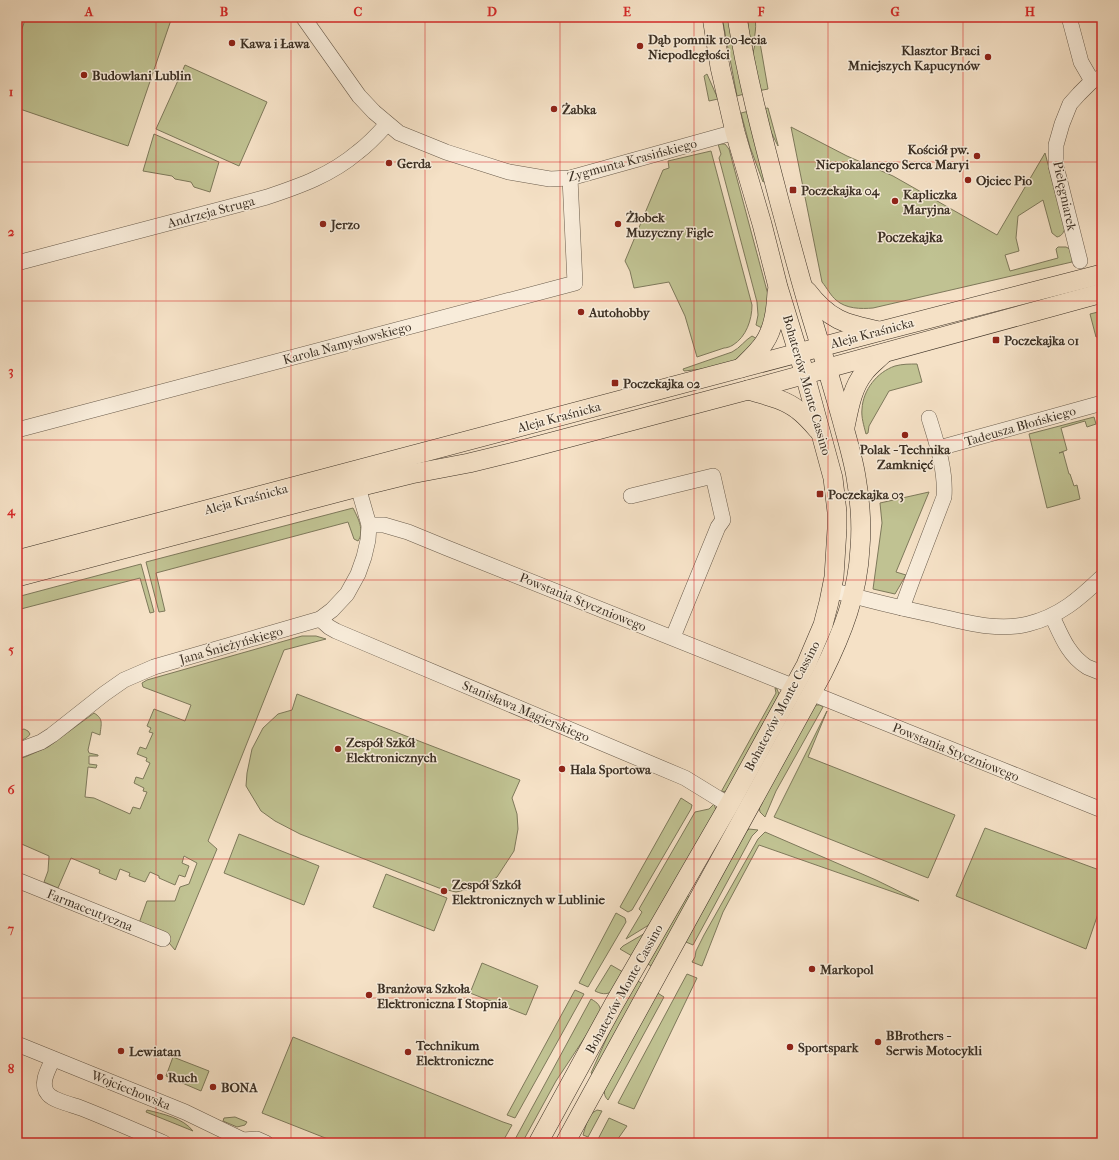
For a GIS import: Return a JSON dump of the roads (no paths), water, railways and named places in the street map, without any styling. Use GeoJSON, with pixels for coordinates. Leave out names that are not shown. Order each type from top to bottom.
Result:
{"type":"FeatureCollection","features":[{"type":"Feature","properties":{"kind":"main road","name":"Bohaterów Monte Cassino"},"geometry":{"type":"LineString","coordinates":[[566,1143],[803,690],[806,666],[819,636],[826,614],[837,545],[837,512],[833,478],[735,132],[720,67],[712,17]]}},
{"type":"Feature","properties":{"kind":"main road","name":"Bohaterów Monte Cassino"},"geometry":{"type":"LineString","coordinates":[[538,1143],[632,973],[729,805],[803,690],[836,644],[848,615],[858,569],[860,514],[856,476],[760,131],[737,17]]}},
{"type":"Feature","properties":{"kind":"main road","name":"Aleja Kraśnicka"},"geometry":{"type":"LineString","coordinates":[[17,560],[880,331],[1075,281],[1101,281]]}},
{"type":"Feature","properties":{"kind":"main road","name":"Aleja Kraśnicka"},"geometry":{"type":"LineString","coordinates":[[17,577],[358,487],[411,474],[476,461],[827,369],[885,353],[1101,281]]}},
{"type":"Feature","properties":{"kind":"main road"},"geometry":{"type":"LineString","coordinates":[[802,283],[817,303],[832,316],[860,327],[880,331]]}},
{"type":"Feature","properties":{"kind":"main road"},"geometry":{"type":"LineString","coordinates":[[740,369],[758,351],[767,338],[772,327],[778,287]]}},
{"type":"Feature","properties":{"kind":"main road"},"geometry":{"type":"LineString","coordinates":[[844,429],[852,394],[860,379],[865,372],[885,353]]}},
{"type":"Feature","properties":{"kind":"main road"},"geometry":{"type":"LineString","coordinates":[[748,390],[780,400],[793,406],[801,412],[820,433]]}},
{"type":"Feature","properties":{"kind":"street","name":"Zygmunta Krasińskiego"},"geometry":{"type":"LineString","coordinates":[[303,17],[359,96],[387,124],[399,132],[446,152],[509,172],[550,179],[570,178],[735,132]]}},
{"type":"Feature","properties":{"kind":"street"},"geometry":{"type":"LineString","coordinates":[[1069,17],[1082,62],[1097,79]]}},
{"type":"Feature","properties":{"kind":"street","name":"Pielęgniarek"},"geometry":{"type":"LineString","coordinates":[[1075,281],[1080,261],[1056,166],[1056,145],[1070,104],[1078,94],[1097,79]]}},
{"type":"Feature","properties":{"kind":"street","name":"Andrzeja Struga"},"geometry":{"type":"LineString","coordinates":[[17,263],[267,197],[299,187],[340,166],[359,152],[387,124]]}},
{"type":"Feature","properties":{"kind":"street","name":"Karola Namysłowskiego"},"geometry":{"type":"LineString","coordinates":[[17,430],[575,283],[570,178]]}},
{"type":"Feature","properties":{"kind":"street"},"geometry":{"type":"LineString","coordinates":[[1080,261],[1101,281]]}},
{"type":"Feature","properties":{"kind":"street","name":"Tadeusza Błońskiego"},"geometry":{"type":"LineString","coordinates":[[939,448],[1101,407]]}},
{"type":"Feature","properties":{"kind":"street"},"geometry":{"type":"LineString","coordinates":[[902,608],[912,578],[944,497],[945,483],[939,448],[929,418]]}},
{"type":"Feature","properties":{"kind":"street"},"geometry":{"type":"LineString","coordinates":[[631,496],[713,476],[723,520],[718,527],[673,637]]}},
{"type":"Feature","properties":{"kind":"street","name":"Jana Śnieżyńskiego"},"geometry":{"type":"LineString","coordinates":[[17,751],[41,742],[120,683],[154,667],[320,620],[347,594],[358,574],[364,557],[369,525],[358,487]]}},
{"type":"Feature","properties":{"kind":"street","name":"Powstania Styczniowego"},"geometry":{"type":"LineString","coordinates":[[369,525],[384,525],[408,532],[1102,810]]}},
{"type":"Feature","properties":{"kind":"street"},"geometry":{"type":"LineString","coordinates":[[831,590],[983,626],[1013,627],[1028,624],[1061,612],[1076,601],[1102,577]]}},
{"type":"Feature","properties":{"kind":"street"},"geometry":{"type":"LineString","coordinates":[[1052,616],[1067,648],[1076,658],[1088,667],[1102,673]]}},
{"type":"Feature","properties":{"kind":"street","name":"Stanisława Magierskiego"},"geometry":{"type":"LineString","coordinates":[[320,620],[336,631],[685,778],[729,805]]}},
{"type":"Feature","properties":{"kind":"street","name":"Farmaceutyczna"},"geometry":{"type":"LineString","coordinates":[[17,880],[163,939]]}},
{"type":"Feature","properties":{"kind":"street","name":"Wojciechowska"},"geometry":{"type":"LineString","coordinates":[[17,1044],[185,1112],[245,1141],[257,1139],[266,1143]]}},
{"type":"Feature","properties":{"kind":"street"},"geometry":{"type":"LineString","coordinates":[[53,1059],[44,1082],[47,1094],[164,1143]]}},
{"type":"Feature","properties":{"kind":"place","name":"Kawa i Ława"},"geometry":{"type":"Point","coordinates":[232,43]}},
{"type":"Feature","properties":{"kind":"place","name":"Dąb pomnik 100-lecia Niepodległości"},"geometry":{"type":"Point","coordinates":[640,46]}},
{"type":"Feature","properties":{"kind":"place","name":"Klasztor Braci Mniejszych Kapucynów"},"geometry":{"type":"Point","coordinates":[988,57]}},
{"type":"Feature","properties":{"kind":"place","name":"Budowlani Lublin"},"geometry":{"type":"Point","coordinates":[84,75]}},
{"type":"Feature","properties":{"kind":"place","name":"Żabka"},"geometry":{"type":"Point","coordinates":[554,109]}},
{"type":"Feature","properties":{"kind":"place","name":"Kościół pw. Niepokalanego Serca Maryi"},"geometry":{"type":"Point","coordinates":[977,156]}},
{"type":"Feature","properties":{"kind":"place","name":"Gerda"},"geometry":{"type":"Point","coordinates":[389,163]}},
{"type":"Feature","properties":{"kind":"place","name":"Ojciec Pio"},"geometry":{"type":"Point","coordinates":[968,180]}},
{"type":"Feature","properties":{"kind":"place","name":"Poczekajka 04"},"geometry":{"type":"Point","coordinates":[793,190]}},
{"type":"Feature","properties":{"kind":"place","name":"Kapliczka Maryjna"},"geometry":{"type":"Point","coordinates":[895,201]}},
{"type":"Feature","properties":{"kind":"place","name":"Jerzo"},"geometry":{"type":"Point","coordinates":[323,224]}},
{"type":"Feature","properties":{"kind":"place","name":"Żłobek Muzyczny Figle"},"geometry":{"type":"Point","coordinates":[618,224]}},
{"type":"Feature","properties":{"kind":"place","name":"Autohobby"},"geometry":{"type":"Point","coordinates":[581,312]}},
{"type":"Feature","properties":{"kind":"place","name":"Poczekajka 01"},"geometry":{"type":"Point","coordinates":[996,340]}},
{"type":"Feature","properties":{"kind":"place","name":"Poczekajka 02"},"geometry":{"type":"Point","coordinates":[615,383]}},
{"type":"Feature","properties":{"kind":"place","name":"Polak - Technika Zamknięć"},"geometry":{"type":"Point","coordinates":[905,435]}},
{"type":"Feature","properties":{"kind":"place","name":"Poczekajka 03"},"geometry":{"type":"Point","coordinates":[820,494]}},
{"type":"Feature","properties":{"kind":"place","name":"Zespół Szkół Elektronicznych"},"geometry":{"type":"Point","coordinates":[338,749]}},
{"type":"Feature","properties":{"kind":"place","name":"Hala Sportowa"},"geometry":{"type":"Point","coordinates":[562,769]}},
{"type":"Feature","properties":{"kind":"place","name":"Zespół Szkół Elektronicznych w Lublinie"},"geometry":{"type":"Point","coordinates":[444,891]}},
{"type":"Feature","properties":{"kind":"place","name":"Markopol"},"geometry":{"type":"Point","coordinates":[812,969]}},
{"type":"Feature","properties":{"kind":"place","name":"Branżowa Szkoła Elektroniczna I Stopnia"},"geometry":{"type":"Point","coordinates":[369,995]}},
{"type":"Feature","properties":{"kind":"place","name":"BBrothers - Serwis Motocykli"},"geometry":{"type":"Point","coordinates":[878,1042]}},
{"type":"Feature","properties":{"kind":"place","name":"Sportspark"},"geometry":{"type":"Point","coordinates":[790,1047]}},
{"type":"Feature","properties":{"kind":"place","name":"Lewiatan"},"geometry":{"type":"Point","coordinates":[121,1051]}},
{"type":"Feature","properties":{"kind":"place","name":"Technikum Elektroniczne"},"geometry":{"type":"Point","coordinates":[408,1052]}},
{"type":"Feature","properties":{"kind":"place","name":"Ruch"},"geometry":{"type":"Point","coordinates":[160,1077]}},
{"type":"Feature","properties":{"kind":"place","name":"BONA"},"geometry":{"type":"Point","coordinates":[213,1087]}},
{"type":"Feature","properties":{"kind":"district","name":"Poczekajka"},"geometry":{"type":"Point","coordinates":[910,237]}}]}
